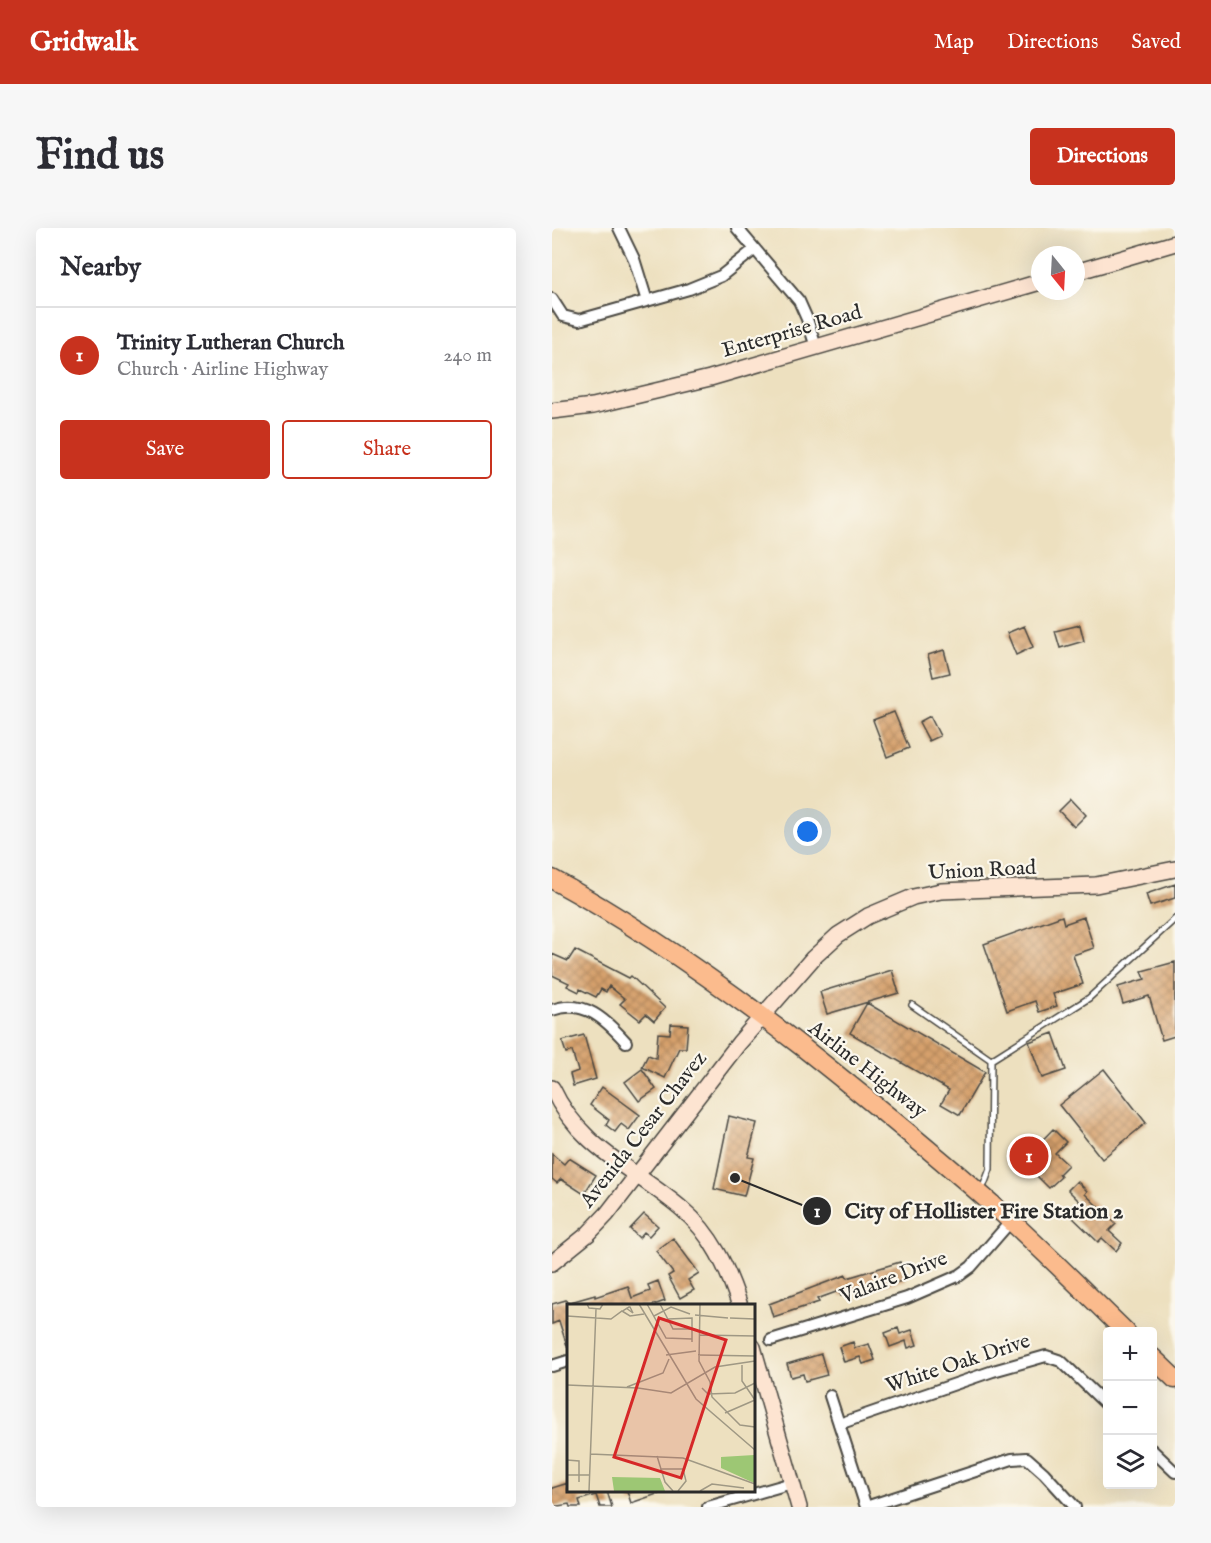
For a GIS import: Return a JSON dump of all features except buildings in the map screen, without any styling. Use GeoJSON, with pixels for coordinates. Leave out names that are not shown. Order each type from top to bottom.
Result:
{"type":"FeatureCollection","features":[{"type":"Feature","properties":{"kind":"main road","name":"Airline Highway"},"geometry":{"type":"LineString","coordinates":[[552,879],[645,933],[762,1017],[890,1116],[1011,1221],[1121,1327]]}},
{"type":"Feature","properties":{"kind":"main road"},"geometry":{"type":"LineString","coordinates":[[1157,1362],[1175,1379]]}},
{"type":"Feature","properties":{"kind":"street"},"geometry":{"type":"LineString","coordinates":[[620,228],[634,260],[647,301]]}},
{"type":"Feature","properties":{"kind":"street"},"geometry":{"type":"LineString","coordinates":[[737,228],[798,301],[807,319],[816,347]]}},
{"type":"Feature","properties":{"kind":"street"},"geometry":{"type":"LineString","coordinates":[[1085,269],[1175,243]]}},
{"type":"Feature","properties":{"kind":"street"},"geometry":{"type":"LineString","coordinates":[[552,299],[563,316],[579,320],[689,289],[721,276],[755,249]]}},
{"type":"Feature","properties":{"kind":"street","name":"Enterprise Road"},"geometry":{"type":"LineString","coordinates":[[552,411],[593,406],[672,388],[1031,285]]}},
{"type":"Feature","properties":{"kind":"street","name":"Union Road"},"geometry":{"type":"LineString","coordinates":[[762,1017],[823,948],[868,916],[897,903],[941,891],[961,889],[1029,889],[1096,885],[1175,868]]}},
{"type":"Feature","properties":{"kind":"street"},"geometry":{"type":"LineString","coordinates":[[552,1010],[571,1006],[587,1010],[610,1024],[626,1042]]}},
{"type":"Feature","properties":{"kind":"street","name":"Avenida Cesar Chavez"},"geometry":{"type":"LineString","coordinates":[[552,1263],[588,1234],[607,1214],[762,1017]]}},
{"type":"Feature","properties":{"kind":"street"},"geometry":{"type":"LineString","coordinates":[[552,1088],[578,1130],[682,1209],[698,1224],[723,1261],[739,1304]]}},
{"type":"Feature","properties":{"kind":"street","name":"Valaire Drive"},"geometry":{"type":"LineString","coordinates":[[771,1340],[907,1298],[960,1275],[971,1267],[1011,1221]]}},
{"type":"Feature","properties":{"kind":"street"},"geometry":{"type":"LineString","coordinates":[[754,1350],[799,1507]]}},
{"type":"Feature","properties":{"kind":"street","name":"White Oak Drive"},"geometry":{"type":"LineString","coordinates":[[839,1424],[993,1371],[1046,1356],[1061,1361],[1103,1402]]}},
{"type":"Feature","properties":{"kind":"street"},"geometry":{"type":"LineString","coordinates":[[552,1366],[567,1361]]}},
{"type":"Feature","properties":{"kind":"street"},"geometry":{"type":"LineString","coordinates":[[830,1396],[866,1507],[1012,1459],[1027,1458],[1075,1507]]}},
{"type":"Feature","properties":{"kind":"street"},"geometry":{"type":"LineString","coordinates":[[1157,1455],[1175,1472]]}},
{"type":"Feature","properties":{"kind":"street"},"geometry":{"type":"LineString","coordinates":[[708,1507],[792,1483]]}},
{"type":"Feature","properties":{"kind":"lane"},"geometry":{"type":"LineString","coordinates":[[991,1060],[1089,998],[1175,919]]}},
{"type":"Feature","properties":{"kind":"lane"},"geometry":{"type":"LineString","coordinates":[[912,1005],[991,1060]]}},
{"type":"Feature","properties":{"kind":"lane"},"geometry":{"type":"LineString","coordinates":[[980,1195],[990,1169],[991,1060]]}},
{"type":"Feature","properties":{"kind":"place","name":"Trinity Lutheran Church"},"geometry":{"type":"Point","coordinates":[1029,1156]}},
{"type":"Feature","properties":{"kind":"place","name":"City of Hollister Fire Station 2"},"geometry":{"type":"Point","coordinates":[735,1178]}}]}
